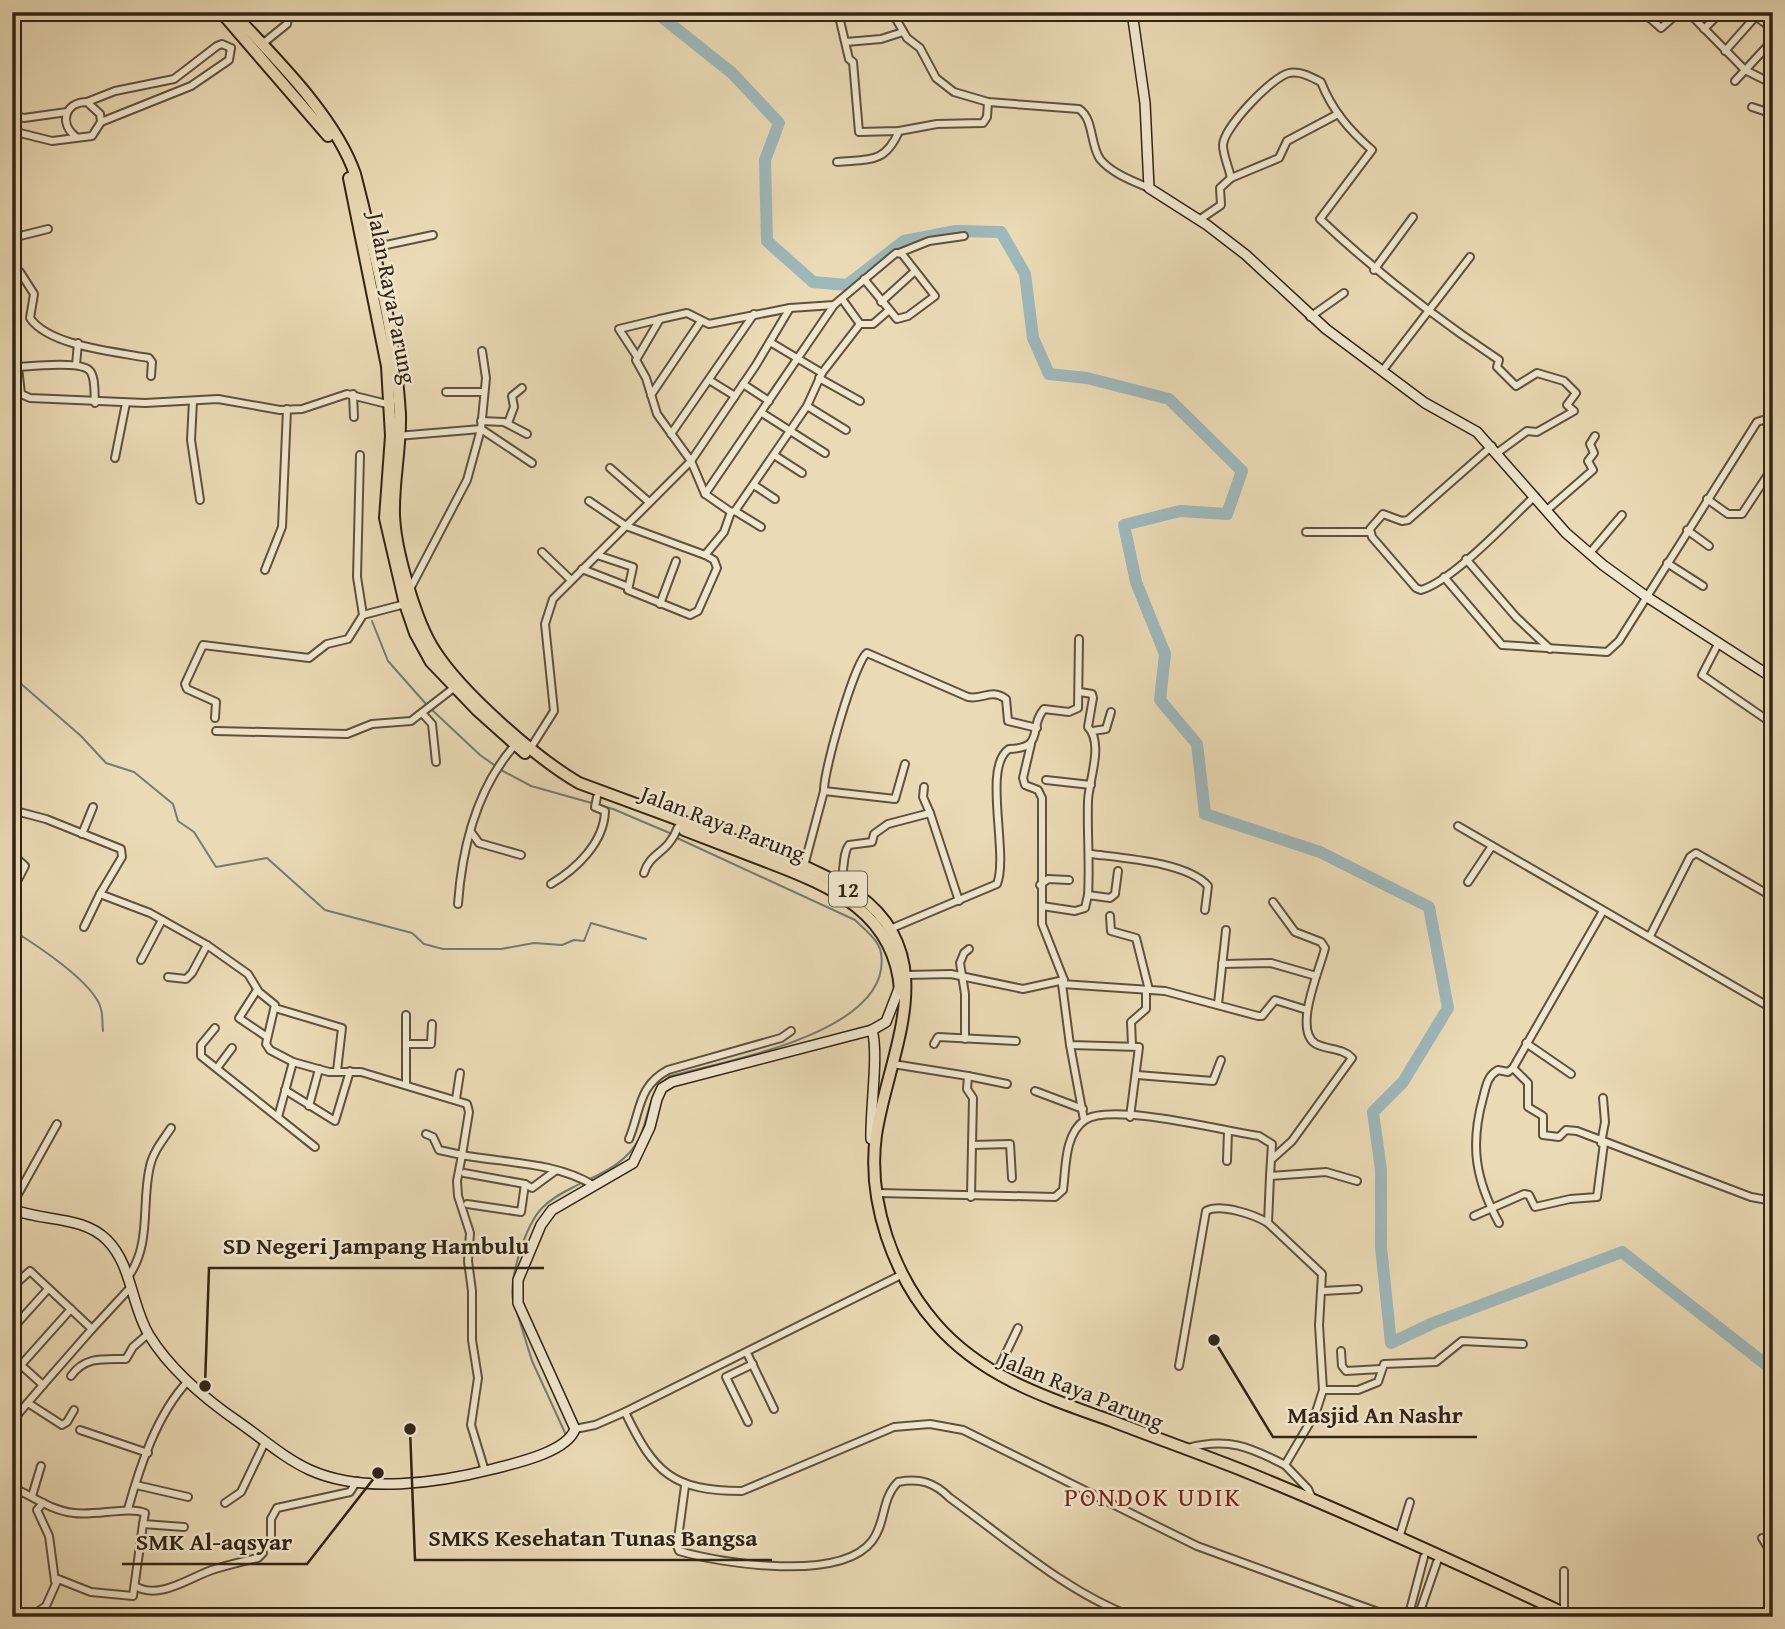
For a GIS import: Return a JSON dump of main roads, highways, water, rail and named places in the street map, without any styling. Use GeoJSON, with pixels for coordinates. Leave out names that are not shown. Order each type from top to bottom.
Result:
{"type":"FeatureCollection","features":[{"type":"Feature","properties":{"kind":"highway","name":"Jalan Raya Parung"},"geometry":{"type":"LineString","coordinates":[[221,12],[261,45],[306,96],[345,149],[355,174],[391,333],[396,436],[394,514],[403,566],[433,649],[458,686],[530,749],[579,783],[810,878],[857,904],[887,940],[900,986],[899,1019],[871,1139],[871,1185],[884,1250],[897,1278],[926,1322],[973,1367],[1031,1397],[1185,1450],[1424,1557],[1564,1616]]}},
{"type":"Feature","properties":{"kind":"highway","name":"Jalan Raya Parung"},"geometry":{"type":"LineString","coordinates":[[232,12],[247,35],[325,131],[342,159],[382,329],[396,436],[385,518],[405,604],[425,653],[515,744],[557,778],[596,802],[676,832],[737,846],[804,866],[840,884],[872,906],[897,942],[906,975],[903,1021],[876,1139],[878,1194],[890,1249],[914,1297],[952,1342],[996,1374],[1035,1393],[1313,1499],[1564,1616]]}},
{"type":"Feature","properties":{"kind":"waterway"},"geometry":{"type":"LineString","coordinates":[[661,12],[663,18],[732,73],[779,123],[765,160],[767,241],[813,282],[847,285],[904,241],[956,231],[1001,232],[1025,274],[1033,338],[1049,374],[1087,378],[1169,399],[1242,471],[1227,514],[1180,511],[1124,525],[1136,582],[1165,654],[1160,700],[1197,744],[1205,814],[1320,852],[1429,907],[1448,1008],[1403,1082],[1373,1112],[1381,1170],[1381,1247],[1391,1343],[1433,1323],[1622,1252],[1773,1370]]}},
{"type":"Feature","properties":{"kind":"waterway"},"geometry":{"type":"LineString","coordinates":[[372,621],[388,661],[426,704]]}},
{"type":"Feature","properties":{"kind":"waterway"},"geometry":{"type":"LineString","coordinates":[[12,676],[81,736],[106,763],[134,772],[173,804],[178,821],[194,832],[216,867],[267,858],[325,910],[412,933],[424,944],[443,949],[501,949],[534,943],[562,945],[574,940],[584,941],[591,923],[646,939]]}},
{"type":"Feature","properties":{"kind":"waterway"},"geometry":{"type":"LineString","coordinates":[[430,708],[480,755],[497,767]]}},
{"type":"Feature","properties":{"kind":"waterway"},"geometry":{"type":"LineString","coordinates":[[501,770],[531,786],[613,809],[672,834]]}},
{"type":"Feature","properties":{"kind":"waterway"},"geometry":{"type":"LineString","coordinates":[[588,1180],[617,1164],[635,1146],[653,1097],[670,1076],[764,1052],[801,1039],[834,1023],[861,1004],[878,981],[880,948],[855,920],[677,838]]}},
{"type":"Feature","properties":{"kind":"waterway"},"geometry":{"type":"LineString","coordinates":[[12,930],[63,965],[88,988],[101,1009],[103,1031]]}},
{"type":"Feature","properties":{"kind":"waterway"},"geometry":{"type":"LineString","coordinates":[[513,1301],[516,1266],[524,1239],[536,1216],[551,1200],[583,1182]]}},
{"type":"Feature","properties":{"kind":"waterway"},"geometry":{"type":"LineString","coordinates":[[515,1306],[532,1361],[566,1435]]}},
{"type":"Feature","properties":{"kind":"place","name":"Masjid An Nashr"},"geometry":{"type":"Point","coordinates":[1214,1340]}},
{"type":"Feature","properties":{"kind":"place","name":"SD Negeri Jampang Hambulu"},"geometry":{"type":"Point","coordinates":[205,1386]}},
{"type":"Feature","properties":{"kind":"place","name":"SMKS Kesehatan Tunas Bangsa"},"geometry":{"type":"Point","coordinates":[410,1429]}},
{"type":"Feature","properties":{"kind":"place","name":"SMK Al-aqsyar"},"geometry":{"type":"Point","coordinates":[378,1473]}},
{"type":"Feature","properties":{"kind":"district","name":"PONDOK UDIK"},"geometry":{"type":"Point","coordinates":[1153,1496]}}]}
